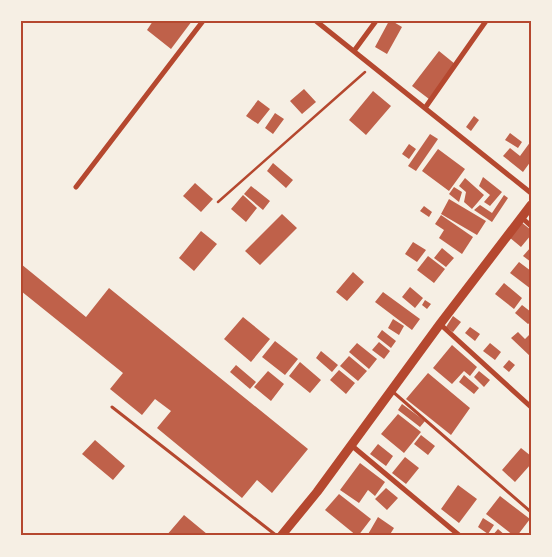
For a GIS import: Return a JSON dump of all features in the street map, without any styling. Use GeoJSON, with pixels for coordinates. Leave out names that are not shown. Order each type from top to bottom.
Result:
{"type":"FeatureCollection","features":[{"type":"Feature","properties":{"kind":"main road"},"geometry":{"type":"LineString","coordinates":[[281,536],[317,492],[440,324],[531,205]]}},
{"type":"Feature","properties":{"kind":"street"},"geometry":{"type":"LineString","coordinates":[[76,187],[203,21]]}},
{"type":"Feature","properties":{"kind":"street"},"geometry":{"type":"LineString","coordinates":[[316,21],[531,193]]}},
{"type":"Feature","properties":{"kind":"street"},"geometry":{"type":"LineString","coordinates":[[354,51],[376,21]]}},
{"type":"Feature","properties":{"kind":"street"},"geometry":{"type":"LineString","coordinates":[[425,108],[486,21]]}},
{"type":"Feature","properties":{"kind":"street"},"geometry":{"type":"LineString","coordinates":[[521,217],[531,226]]}},
{"type":"Feature","properties":{"kind":"street"},"geometry":{"type":"LineString","coordinates":[[440,324],[531,407]]}},
{"type":"Feature","properties":{"kind":"street"},"geometry":{"type":"LineString","coordinates":[[352,445],[460,536]]}},
{"type":"Feature","properties":{"kind":"lane"},"geometry":{"type":"LineString","coordinates":[[392,391],[531,512]]}},
{"type":"Feature","properties":{"kind":"lane"},"geometry":{"type":"LineString","coordinates":[[112,407],[277,536]]}},
{"type":"Feature","properties":{"kind":"path"},"geometry":{"type":"LineString","coordinates":[[218,202],[372,66]]}},
{"type":"Feature","properties":{"kind":"building"},"geometry":{"type":"Polygon","coordinates":[[[153,21],[192,21],[171,49],[147,30],[153,21]]]}},
{"type":"Feature","properties":{"kind":"building"},"geometry":{"type":"Polygon","coordinates":[[[389,21],[402,27],[387,54],[375,47],[389,21]]]}},
{"type":"Feature","properties":{"kind":"building"},"geometry":{"type":"Polygon","coordinates":[[[439,51],[455,64],[429,99],[412,86],[439,51]]]}},
{"type":"Feature","properties":{"kind":"building"},"geometry":{"type":"Polygon","coordinates":[[[304,89],[316,102],[302,114],[290,101],[304,89]]]}},
{"type":"Feature","properties":{"kind":"building"},"geometry":{"type":"Polygon","coordinates":[[[373,91],[391,106],[366,135],[349,120],[373,91]]]}},
{"type":"Feature","properties":{"kind":"building"},"geometry":{"type":"Polygon","coordinates":[[[258,100],[270,109],[258,124],[246,116],[258,100]]]}},
{"type":"Feature","properties":{"kind":"building"},"geometry":{"type":"Polygon","coordinates":[[[275,113],[284,119],[273,134],[265,128],[275,113]]]}},
{"type":"Feature","properties":{"kind":"building"},"geometry":{"type":"Polygon","coordinates":[[[474,116],[479,120],[471,131],[466,127],[474,116]]]}},
{"type":"Feature","properties":{"kind":"building"},"geometry":{"type":"Polygon","coordinates":[[[510,133],[522,142],[518,148],[505,140],[510,133]]]}},
{"type":"Feature","properties":{"kind":"building"},"geometry":{"type":"Polygon","coordinates":[[[430,134],[438,139],[416,171],[408,166],[430,134]]]}},
{"type":"Feature","properties":{"kind":"building"},"geometry":{"type":"Polygon","coordinates":[[[531,141],[531,161],[523,172],[503,156],[510,148],[520,156],[531,141]]]}},
{"type":"Feature","properties":{"kind":"building"},"geometry":{"type":"Polygon","coordinates":[[[409,144],[416,149],[409,159],[402,154],[409,144]]]}},
{"type":"Feature","properties":{"kind":"building"},"geometry":{"type":"Polygon","coordinates":[[[438,149],[465,169],[449,191],[422,171],[438,149]]]}},
{"type":"Feature","properties":{"kind":"building"},"geometry":{"type":"Polygon","coordinates":[[[273,163],[293,180],[286,188],[267,171],[273,163]]]}},
{"type":"Feature","properties":{"kind":"building"},"geometry":{"type":"Polygon","coordinates":[[[483,177],[502,192],[490,206],[484,202],[490,195],[479,186],[483,177]]]}},
{"type":"Feature","properties":{"kind":"building"},"geometry":{"type":"Polygon","coordinates":[[[465,178],[484,195],[472,209],[464,202],[466,192],[459,186],[465,178]]]}},
{"type":"Feature","properties":{"kind":"building"},"geometry":{"type":"Polygon","coordinates":[[[195,183],[213,199],[201,212],[183,196],[195,183]]]}},
{"type":"Feature","properties":{"kind":"building"},"geometry":{"type":"Polygon","coordinates":[[[251,186],[270,201],[263,210],[244,194],[251,186]]]}},
{"type":"Feature","properties":{"kind":"building"},"geometry":{"type":"Polygon","coordinates":[[[454,187],[462,192],[459,202],[449,194],[454,187]]]}},
{"type":"Feature","properties":{"kind":"building"},"geometry":{"type":"Polygon","coordinates":[[[243,195],[257,208],[246,222],[231,209],[243,195]]]}},
{"type":"Feature","properties":{"kind":"building"},"geometry":{"type":"Polygon","coordinates":[[[504,195],[508,198],[492,222],[474,210],[480,205],[492,213],[504,195]]]}},
{"type":"Feature","properties":{"kind":"building"},"geometry":{"type":"Polygon","coordinates":[[[449,199],[486,221],[477,235],[441,214],[449,199]]]}},
{"type":"Feature","properties":{"kind":"building"},"geometry":{"type":"Polygon","coordinates":[[[424,206],[432,212],[429,217],[420,211],[424,206]]]}},
{"type":"Feature","properties":{"kind":"building"},"geometry":{"type":"Polygon","coordinates":[[[282,214],[297,228],[260,265],[245,251],[282,214]]]}},
{"type":"Feature","properties":{"kind":"building"},"geometry":{"type":"Polygon","coordinates":[[[441,215],[473,237],[462,254],[439,238],[444,230],[435,224],[441,215]]]}},
{"type":"Feature","properties":{"kind":"building"},"geometry":{"type":"Polygon","coordinates":[[[521,222],[531,230],[531,235],[521,247],[509,237],[521,222]]]}},
{"type":"Feature","properties":{"kind":"building"},"geometry":{"type":"Polygon","coordinates":[[[201,231],[217,244],[194,271],[179,258],[201,231]]]}},
{"type":"Feature","properties":{"kind":"building"},"geometry":{"type":"Polygon","coordinates":[[[413,242],[426,250],[417,262],[405,254],[413,242]]]}},
{"type":"Feature","properties":{"kind":"building"},"geometry":{"type":"Polygon","coordinates":[[[531,247],[531,262],[523,256],[531,247]]]}},
{"type":"Feature","properties":{"kind":"building"},"geometry":{"type":"Polygon","coordinates":[[[442,248],[454,258],[446,267],[434,258],[442,248]]]}},
{"type":"Feature","properties":{"kind":"building"},"geometry":{"type":"Polygon","coordinates":[[[428,256],[445,269],[434,283],[417,270],[428,256]]]}},
{"type":"Feature","properties":{"kind":"building"},"geometry":{"type":"Polygon","coordinates":[[[519,262],[531,271],[531,289],[510,273],[519,262]]]}},
{"type":"Feature","properties":{"kind":"building"},"geometry":{"type":"Polygon","coordinates":[[[21,264],[86,317],[109,288],[308,449],[272,493],[257,480],[242,498],[157,428],[171,411],[155,399],[142,415],[110,389],[123,373],[21,291],[21,264]]]}},
{"type":"Feature","properties":{"kind":"building"},"geometry":{"type":"Polygon","coordinates":[[[353,272],[364,282],[347,301],[336,292],[353,272]]]}},
{"type":"Feature","properties":{"kind":"building"},"geometry":{"type":"Polygon","coordinates":[[[504,283],[522,298],[514,309],[495,294],[504,283]]]}},
{"type":"Feature","properties":{"kind":"building"},"geometry":{"type":"Polygon","coordinates":[[[410,287],[423,298],[415,308],[402,297],[410,287]]]}},
{"type":"Feature","properties":{"kind":"building"},"geometry":{"type":"Polygon","coordinates":[[[383,292],[420,319],[412,330],[375,302],[383,292]]]}},
{"type":"Feature","properties":{"kind":"building"},"geometry":{"type":"Polygon","coordinates":[[[425,300],[431,304],[427,309],[422,305],[425,300]]]}},
{"type":"Feature","properties":{"kind":"building"},"geometry":{"type":"Polygon","coordinates":[[[522,305],[531,312],[531,322],[528,324],[515,313],[522,305]]]}},
{"type":"Feature","properties":{"kind":"building"},"geometry":{"type":"Polygon","coordinates":[[[453,316],[461,322],[453,332],[446,327],[453,316]]]}},
{"type":"Feature","properties":{"kind":"building"},"geometry":{"type":"Polygon","coordinates":[[[243,317],[270,339],[251,362],[224,339],[243,317]]]}},
{"type":"Feature","properties":{"kind":"building"},"geometry":{"type":"Polygon","coordinates":[[[393,319],[404,326],[399,335],[388,328],[393,319]]]}},
{"type":"Feature","properties":{"kind":"building"},"geometry":{"type":"Polygon","coordinates":[[[470,327],[480,334],[475,341],[465,333],[470,327]]]}},
{"type":"Feature","properties":{"kind":"building"},"geometry":{"type":"Polygon","coordinates":[[[382,330],[396,341],[391,348],[377,337],[382,330]]]}},
{"type":"Feature","properties":{"kind":"building"},"geometry":{"type":"Polygon","coordinates":[[[518,332],[525,339],[531,333],[531,357],[511,338],[518,332]]]}},
{"type":"Feature","properties":{"kind":"building"},"geometry":{"type":"Polygon","coordinates":[[[275,341],[298,359],[285,375],[262,357],[275,341]]]}},
{"type":"Feature","properties":{"kind":"building"},"geometry":{"type":"Polygon","coordinates":[[[379,342],[390,351],[384,359],[372,350],[379,342]]]}},
{"type":"Feature","properties":{"kind":"building"},"geometry":{"type":"Polygon","coordinates":[[[357,343],[377,359],[369,369],[349,352],[357,343]]]}},
{"type":"Feature","properties":{"kind":"building"},"geometry":{"type":"Polygon","coordinates":[[[490,343],[501,352],[495,360],[483,351],[490,343]]]}},
{"type":"Feature","properties":{"kind":"building"},"geometry":{"type":"Polygon","coordinates":[[[452,345],[477,367],[470,376],[464,371],[452,384],[433,368],[452,345]]]}},
{"type":"Feature","properties":{"kind":"building"},"geometry":{"type":"Polygon","coordinates":[[[321,351],[338,365],[332,372],[316,358],[321,351]]]}},
{"type":"Feature","properties":{"kind":"building"},"geometry":{"type":"Polygon","coordinates":[[[349,356],[367,371],[358,381],[340,366],[349,356]]]}},
{"type":"Feature","properties":{"kind":"building"},"geometry":{"type":"Polygon","coordinates":[[[509,360],[515,365],[509,372],[503,367],[509,360]]]}},
{"type":"Feature","properties":{"kind":"building"},"geometry":{"type":"Polygon","coordinates":[[[300,362],[321,380],[310,393],[289,376],[300,362]]]}},
{"type":"Feature","properties":{"kind":"building"},"geometry":{"type":"Polygon","coordinates":[[[236,365],[256,382],[250,389],[230,372],[236,365]]]}},
{"type":"Feature","properties":{"kind":"building"},"geometry":{"type":"Polygon","coordinates":[[[339,370],[355,383],[346,394],[330,380],[339,370]]]}},
{"type":"Feature","properties":{"kind":"building"},"geometry":{"type":"Polygon","coordinates":[[[268,371],[284,384],[271,401],[254,387],[268,371]]]}},
{"type":"Feature","properties":{"kind":"building"},"geometry":{"type":"Polygon","coordinates":[[[479,371],[490,380],[484,387],[474,377],[479,371]]]}},
{"type":"Feature","properties":{"kind":"building"},"geometry":{"type":"Polygon","coordinates":[[[428,373],[470,408],[451,435],[406,399],[428,373]]]}},
{"type":"Feature","properties":{"kind":"building"},"geometry":{"type":"Polygon","coordinates":[[[464,375],[479,388],[474,394],[459,382],[464,375]]]}},
{"type":"Feature","properties":{"kind":"building"},"geometry":{"type":"Polygon","coordinates":[[[402,404],[425,421],[420,427],[398,410],[402,404]]]}},
{"type":"Feature","properties":{"kind":"building"},"geometry":{"type":"Polygon","coordinates":[[[398,414],[421,432],[404,453],[381,434],[398,414]]]}},
{"type":"Feature","properties":{"kind":"building"},"geometry":{"type":"Polygon","coordinates":[[[421,435],[435,446],[428,455],[414,444],[421,435]]]}},
{"type":"Feature","properties":{"kind":"building"},"geometry":{"type":"Polygon","coordinates":[[[95,440],[125,466],[113,480],[82,454],[95,440]]]}},
{"type":"Feature","properties":{"kind":"building"},"geometry":{"type":"Polygon","coordinates":[[[378,444],[393,456],[386,466],[370,454],[378,444]]]}},
{"type":"Feature","properties":{"kind":"building"},"geometry":{"type":"Polygon","coordinates":[[[521,448],[531,456],[531,464],[515,482],[502,470],[521,448]]]}},
{"type":"Feature","properties":{"kind":"building"},"geometry":{"type":"Polygon","coordinates":[[[405,457],[419,468],[406,484],[392,473],[405,457]]]}},
{"type":"Feature","properties":{"kind":"building"},"geometry":{"type":"Polygon","coordinates":[[[360,463],[385,482],[375,496],[368,490],[359,503],[340,490],[360,463]]]}},
{"type":"Feature","properties":{"kind":"building"},"geometry":{"type":"Polygon","coordinates":[[[458,485],[477,499],[459,523],[441,509],[458,485]]]}},
{"type":"Feature","properties":{"kind":"building"},"geometry":{"type":"Polygon","coordinates":[[[386,488],[398,498],[387,510],[375,499],[386,488]]]}},
{"type":"Feature","properties":{"kind":"building"},"geometry":{"type":"Polygon","coordinates":[[[339,494],[371,519],[358,536],[325,510],[339,494]]]}},
{"type":"Feature","properties":{"kind":"building"},"geometry":{"type":"Polygon","coordinates":[[[500,496],[530,519],[517,536],[514,536],[486,514],[500,496]]]}},
{"type":"Feature","properties":{"kind":"building"},"geometry":{"type":"Polygon","coordinates":[[[184,515],[207,534],[205,536],[166,536],[184,515]]]}},
{"type":"Feature","properties":{"kind":"building"},"geometry":{"type":"Polygon","coordinates":[[[378,517],[394,528],[389,536],[367,536],[378,517]]]}},
{"type":"Feature","properties":{"kind":"building"},"geometry":{"type":"Polygon","coordinates":[[[483,518],[494,525],[488,534],[478,527],[483,518]]]}},
{"type":"Feature","properties":{"kind":"building"},"geometry":{"type":"Polygon","coordinates":[[[498,529],[506,536],[492,536],[498,529]]]}}]}
